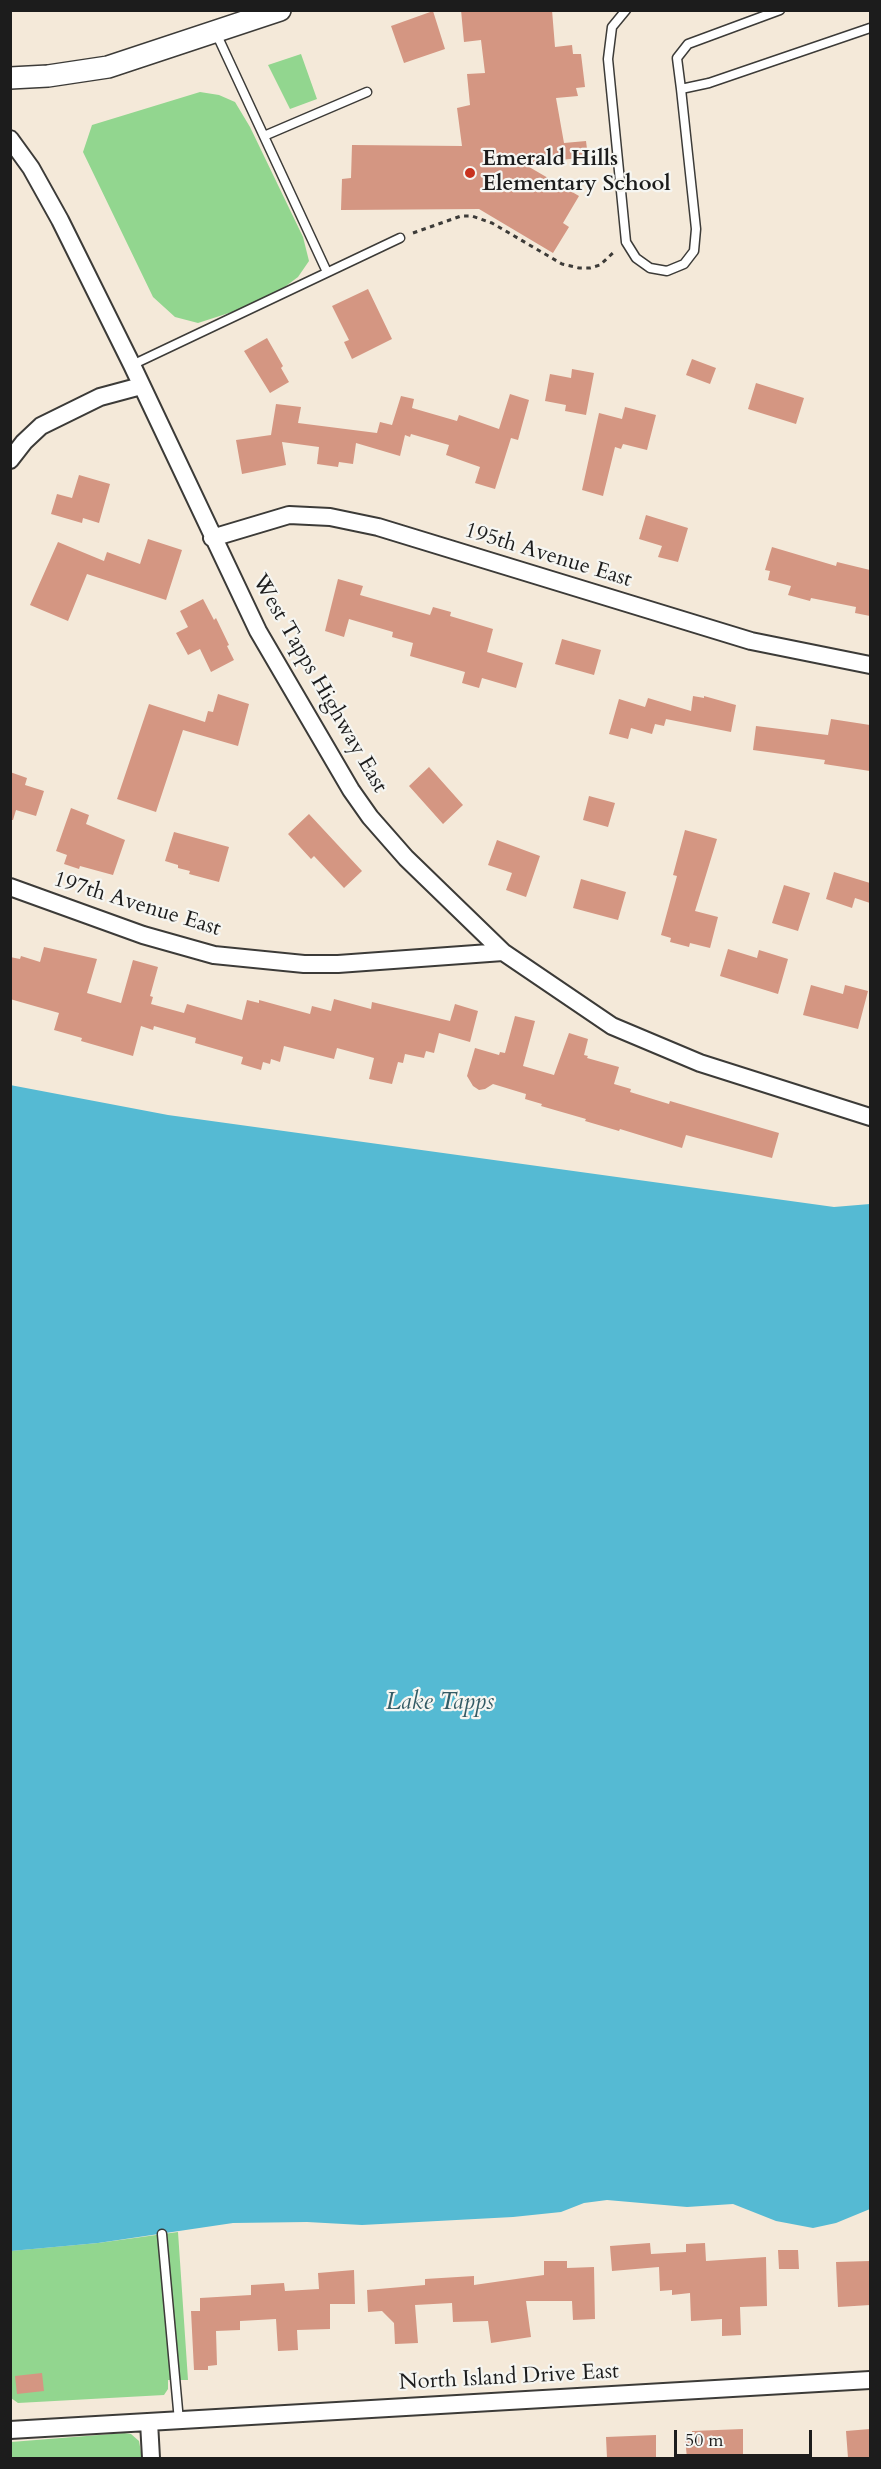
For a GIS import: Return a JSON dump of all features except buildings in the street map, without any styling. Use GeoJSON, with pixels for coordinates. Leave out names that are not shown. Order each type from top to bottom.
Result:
{"type":"FeatureCollection","features":[{"type":"Feature","properties":{"kind":"street"},"geometry":{"type":"LineString","coordinates":[[10,78],[48,76],[108,67],[280,10]]}},
{"type":"Feature","properties":{"kind":"street","name":"West Tapps Highway East"},"geometry":{"type":"LineString","coordinates":[[10,139],[31,168],[60,220],[132,365],[258,631],[351,790],[370,817],[406,858],[502,952],[612,1026],[705,1065],[870,1117]]}},
{"type":"Feature","properties":{"kind":"street"},"geometry":{"type":"LineString","coordinates":[[10,460],[24,442],[49,422],[100,397],[141,386]]}},
{"type":"Feature","properties":{"kind":"street","name":"195th Avenue East"},"geometry":{"type":"LineString","coordinates":[[212,538],[289,515],[330,517],[378,527],[751,641],[870,665]]}},
{"type":"Feature","properties":{"kind":"street","name":"197th Avenue East"},"geometry":{"type":"LineString","coordinates":[[10,887],[143,935],[214,955],[326,964],[502,952]]}},
{"type":"Feature","properties":{"kind":"street","name":"North Island Drive East"},"geometry":{"type":"LineString","coordinates":[[10,2430],[870,2380]]}},
{"type":"Feature","properties":{"kind":"street"},"geometry":{"type":"LineString","coordinates":[[149,2422],[151,2458]]}},
{"type":"Feature","properties":{"kind":"lane"},"geometry":{"type":"LineString","coordinates":[[626,10],[612,27],[608,59],[626,242],[636,258],[650,268],[668,271],[684,264],[694,251],[696,229],[677,58],[688,44],[780,10]]}},
{"type":"Feature","properties":{"kind":"lane"},"geometry":{"type":"LineString","coordinates":[[681,89],[710,83],[870,28]]}},
{"type":"Feature","properties":{"kind":"lane"},"geometry":{"type":"LineString","coordinates":[[216,33],[327,272]]}},
{"type":"Feature","properties":{"kind":"lane"},"geometry":{"type":"LineString","coordinates":[[264,136],[367,92]]}},
{"type":"Feature","properties":{"kind":"lane"},"geometry":{"type":"LineString","coordinates":[[132,365],[400,238]]}},
{"type":"Feature","properties":{"kind":"lane"},"geometry":{"type":"LineString","coordinates":[[162,2234],[179,2421]]}},
{"type":"Feature","properties":{"kind":"path"},"geometry":{"type":"LineString","coordinates":[[400,238],[450,219],[472,216],[492,223],[562,264],[579,268],[600,265],[626,242]]}},
{"type":"Feature","properties":{"kind":"green space"},"geometry":{"type":"Polygon","coordinates":[[[301,54],[317,99],[290,109],[268,65],[301,54]]]}},
{"type":"Feature","properties":{"kind":"green space"},"geometry":{"type":"Polygon","coordinates":[[[200,92],[219,95],[235,102],[250,127],[303,237],[309,261],[298,277],[266,301],[198,323],[175,317],[153,297],[83,152],[92,125],[200,92]]]}},
{"type":"Feature","properties":{"kind":"green space"},"geometry":{"type":"Polygon","coordinates":[[[178,2232],[188,2380],[168,2380],[168,2389],[164,2395],[18,2403],[11,2398],[10,2251],[98,2243],[178,2232]]]}},
{"type":"Feature","properties":{"kind":"green space"},"geometry":{"type":"Polygon","coordinates":[[[131,2434],[139,2441],[142,2458],[11,2458],[11,2442],[131,2434]]]}},
{"type":"Feature","properties":{"kind":"water","name":"Lake Tapps"},"geometry":{"type":"Polygon","coordinates":[[[10,1085],[168,1115],[834,1207],[870,1204],[870,2209],[836,2223],[813,2228],[776,2221],[733,2204],[687,2207],[607,2200],[584,2203],[561,2212],[513,2217],[362,2225],[307,2222],[233,2223],[98,2243],[11,2251],[10,1085]]]}},
{"type":"Feature","properties":{"kind":"place","name":"Emerald Hills Elementary School"},"geometry":{"type":"Point","coordinates":[470,173]}}]}
